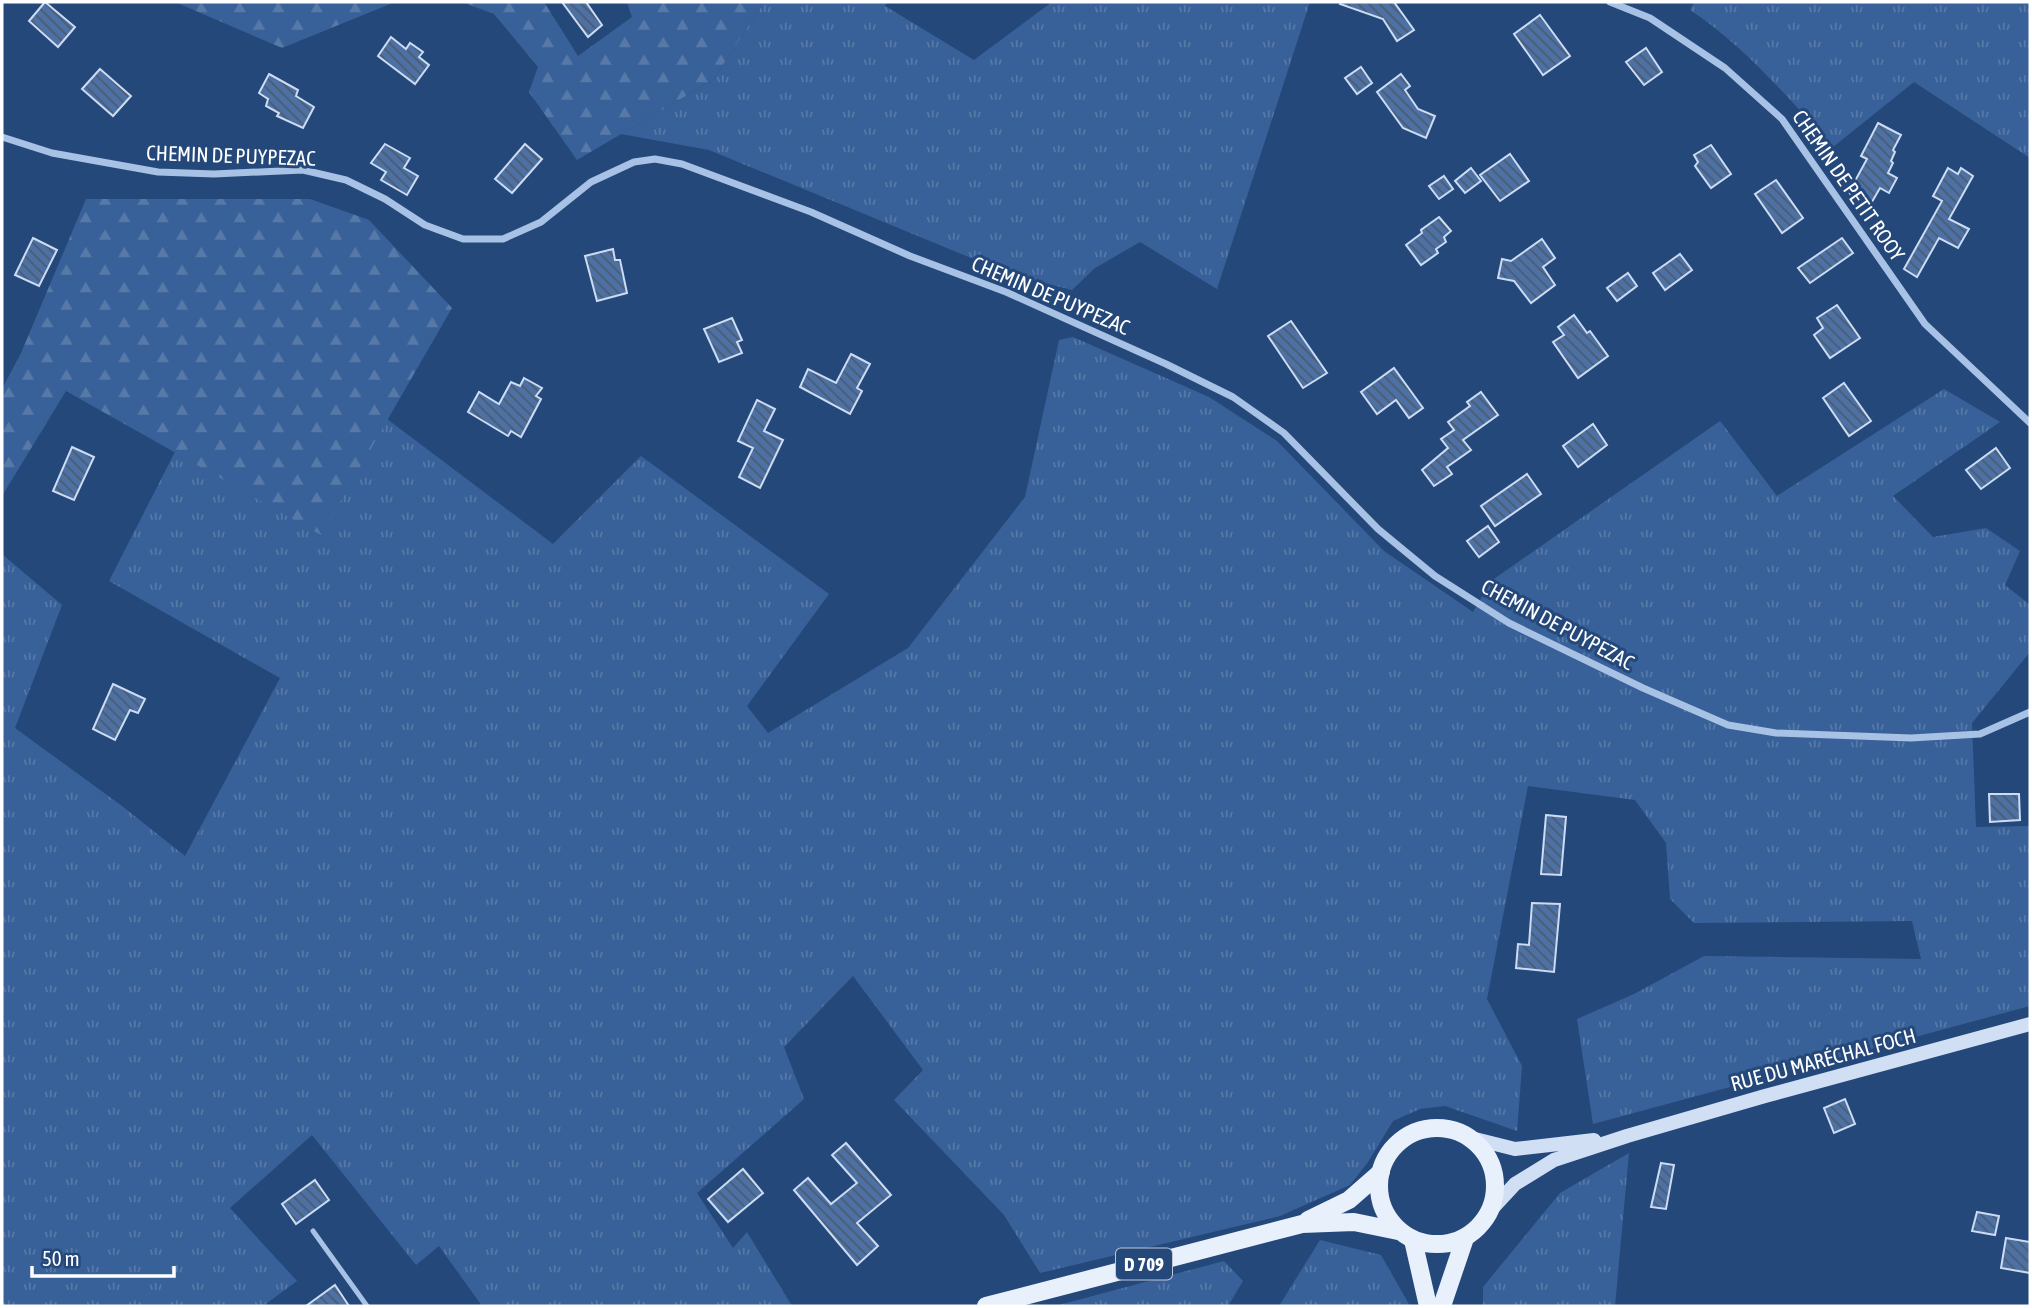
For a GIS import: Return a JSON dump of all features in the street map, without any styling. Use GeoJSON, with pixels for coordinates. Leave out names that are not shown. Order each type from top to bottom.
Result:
{"type":"FeatureCollection","features":[{"type":"Feature","properties":{"kind":"main road","name":"RUE DU MARÉCHAL FOCH"},"geometry":{"type":"LineString","coordinates":[[1490,1211],[1515,1184],[1554,1160],[1627,1136],[2030,1024]]}},
{"type":"Feature","properties":{"kind":"main road"},"geometry":{"type":"LineString","coordinates":[[1432,1128],[1452,1129],[1471,1138],[1483,1149],[1491,1163],[1495,1195],[1490,1211],[1480,1226],[1465,1238],[1447,1244],[1430,1245],[1406,1236],[1387,1218],[1380,1202],[1378,1182],[1383,1162],[1395,1145],[1412,1133],[1432,1128]]}},
{"type":"Feature","properties":{"kind":"main road","name":"RUE DU MARÉCHAL FOCH"},"geometry":{"type":"LineString","coordinates":[[1471,1138],[1515,1149],[1627,1136]]}},
{"type":"Feature","properties":{"kind":"main road","name":"D 709"},"geometry":{"type":"LineString","coordinates":[[1302,1224],[1349,1200],[1381,1172]]}},
{"type":"Feature","properties":{"kind":"main road","name":"D 709"},"geometry":{"type":"LineString","coordinates":[[986,1306],[1302,1224],[1354,1222],[1406,1236]]}},
{"type":"Feature","properties":{"kind":"main road"},"geometry":{"type":"LineString","coordinates":[[1406,1236],[1428,1306]]}},
{"type":"Feature","properties":{"kind":"main road"},"geometry":{"type":"LineString","coordinates":[[1442,1306],[1465,1238]]}},
{"type":"Feature","properties":{"kind":"street","name":"CHEMIN DE PETIT ROOY"},"geometry":{"type":"LineString","coordinates":[[1610,2],[1650,18],[1725,68],[1782,119],[1925,324],[2030,423]]}},
{"type":"Feature","properties":{"kind":"street","name":"CHEMIN DE PUYPEZAC"},"geometry":{"type":"LineString","coordinates":[[2,137],[52,153],[158,172],[214,174],[303,170],[346,180],[385,199],[425,225],[463,239],[503,239],[541,222],[591,182],[635,162],[655,159],[681,164],[811,212],[910,256],[1006,292],[1233,397],[1284,433],[1378,529],[1434,576],[1509,623],[1643,688],[1728,725],[1776,733],[1911,738],[1980,734],[2030,712]]}},
{"type":"Feature","properties":{"kind":"lane"},"geometry":{"type":"LineString","coordinates":[[313,1231],[367,1306]]}},
{"type":"Feature","properties":{"kind":"green space"},"geometry":{"type":"Polygon","coordinates":[[[175,2],[395,2],[282,48],[175,2]]]}},
{"type":"Feature","properties":{"kind":"green space"},"geometry":{"type":"Polygon","coordinates":[[[462,2],[544,2],[578,56],[632,17],[627,2],[764,2],[713,80],[577,160],[529,92],[538,67],[494,14],[462,2]]]}},
{"type":"Feature","properties":{"kind":"green space"},"geometry":{"type":"Polygon","coordinates":[[[764,2],[887,2],[885,6],[974,60],[1052,2],[1310,2],[1217,289],[1140,242],[1095,268],[1072,290],[1010,274],[709,150],[621,134],[713,80],[764,2]]]}},
{"type":"Feature","properties":{"kind":"green space"},"geometry":{"type":"Polygon","coordinates":[[[1694,2],[2030,2],[2030,158],[1914,82],[1833,147],[1748,57],[1690,10],[1694,2]]]}},
{"type":"Feature","properties":{"kind":"green space"},"geometry":{"type":"Polygon","coordinates":[[[86,199],[310,199],[369,220],[452,308],[321,535],[66,391],[2,496],[2,389],[21,353],[86,199]]]}},
{"type":"Feature","properties":{"kind":"green space"},"geometry":{"type":"Polygon","coordinates":[[[1073,337],[1209,397],[1277,441],[1384,551],[1473,612],[1491,581],[1720,421],[1777,496],[1944,389],[2000,422],[1893,496],[1933,537],[1986,528],[2020,551],[2005,585],[2030,605],[2030,652],[1972,723],[1976,827],[2030,826],[2030,1006],[1593,1124],[1577,1019],[1634,994],[1704,956],[1921,959],[1912,921],[1694,923],[1670,899],[1666,843],[1635,800],[1528,786],[1487,999],[1522,1066],[1517,1131],[1445,1106],[1420,1109],[1393,1121],[1368,1162],[1350,1185],[1280,1216],[1040,1273],[1004,1215],[894,1100],[923,1070],[853,976],[784,1047],[804,1099],[697,1193],[733,1248],[747,1232],[792,1306],[482,1306],[439,1246],[416,1265],[312,1135],[230,1208],[297,1281],[263,1306],[2,1306],[2,554],[62,605],[15,728],[185,856],[280,678],[109,581],[175,452],[321,534],[387,419],[553,544],[641,456],[829,594],[747,706],[768,733],[908,648],[1025,497],[1059,340],[1073,337]]]}},
{"type":"Feature","properties":{"kind":"green space"},"geometry":{"type":"Polygon","coordinates":[[[1629,1153],[1615,1306],[1483,1306],[1483,1287],[1560,1193],[1629,1153]]]}},
{"type":"Feature","properties":{"kind":"green space"},"geometry":{"type":"Polygon","coordinates":[[[1320,1240],[1381,1255],[1410,1306],[1279,1306],[1320,1240]]]}},
{"type":"Feature","properties":{"kind":"green space"},"geometry":{"type":"Polygon","coordinates":[[[1224,1261],[1243,1281],[1228,1306],[1055,1306],[1224,1261]]]}},
{"type":"Feature","properties":{"kind":"building"},"geometry":{"type":"Polygon","coordinates":[[[45,2],[75,27],[58,47],[29,21],[45,2]]]}},
{"type":"Feature","properties":{"kind":"building"},"geometry":{"type":"Polygon","coordinates":[[[562,2],[586,2],[602,25],[588,37],[562,2]]]}},
{"type":"Feature","properties":{"kind":"building"},"geometry":{"type":"Polygon","coordinates":[[[1394,2],[1414,30],[1397,41],[1383,19],[1340,4],[1394,2]]]}},
{"type":"Feature","properties":{"kind":"building"},"geometry":{"type":"Polygon","coordinates":[[[1540,15],[1570,56],[1543,75],[1514,34],[1540,15]]]}},
{"type":"Feature","properties":{"kind":"building"},"geometry":{"type":"Polygon","coordinates":[[[391,37],[406,49],[410,43],[423,52],[419,57],[429,65],[415,84],[378,56],[391,37]]]}},
{"type":"Feature","properties":{"kind":"building"},"geometry":{"type":"Polygon","coordinates":[[[1646,48],[1662,72],[1644,85],[1626,62],[1646,48]]]}},
{"type":"Feature","properties":{"kind":"building"},"geometry":{"type":"Polygon","coordinates":[[[1361,67],[1372,83],[1357,94],[1345,78],[1361,67]]]}},
{"type":"Feature","properties":{"kind":"building"},"geometry":{"type":"Polygon","coordinates":[[[100,69],[131,96],[113,116],[82,89],[100,69]]]}},
{"type":"Feature","properties":{"kind":"building"},"geometry":{"type":"Polygon","coordinates":[[[269,74],[298,90],[296,96],[314,107],[303,128],[277,116],[279,113],[266,106],[268,99],[259,93],[269,74]]]}},
{"type":"Feature","properties":{"kind":"building"},"geometry":{"type":"Polygon","coordinates":[[[1401,74],[1410,86],[1405,90],[1418,109],[1435,116],[1426,138],[1403,128],[1377,92],[1401,74]]]}},
{"type":"Feature","properties":{"kind":"building"},"geometry":{"type":"Polygon","coordinates":[[[1878,123],[1901,135],[1893,150],[1893,163],[1888,173],[1897,178],[1889,193],[1880,188],[1869,207],[1854,200],[1849,192],[1867,159],[1861,156],[1878,123]]]}},
{"type":"Feature","properties":{"kind":"building"},"geometry":{"type":"Polygon","coordinates":[[[385,144],[410,158],[404,168],[418,176],[407,195],[381,180],[386,172],[371,163],[385,144]]]}},
{"type":"Feature","properties":{"kind":"building"},"geometry":{"type":"Polygon","coordinates":[[[525,144],[542,159],[512,193],[495,179],[525,144]]]}},
{"type":"Feature","properties":{"kind":"building"},"geometry":{"type":"Polygon","coordinates":[[[1711,145],[1731,174],[1711,188],[1695,166],[1698,162],[1694,155],[1711,145]]]}},
{"type":"Feature","properties":{"kind":"building"},"geometry":{"type":"Polygon","coordinates":[[[1510,154],[1529,181],[1500,201],[1480,175],[1510,154]]]}},
{"type":"Feature","properties":{"kind":"building"},"geometry":{"type":"Polygon","coordinates":[[[1471,168],[1481,181],[1465,193],[1455,181],[1471,168]]]}},
{"type":"Feature","properties":{"kind":"building"},"geometry":{"type":"Polygon","coordinates":[[[1948,168],[1958,174],[1961,168],[1973,176],[1949,219],[1969,229],[1958,248],[1939,238],[1917,277],[1904,269],[1942,201],[1933,196],[1948,168]]]}},
{"type":"Feature","properties":{"kind":"building"},"geometry":{"type":"Polygon","coordinates":[[[1444,176],[1453,189],[1439,199],[1429,186],[1444,176]]]}},
{"type":"Feature","properties":{"kind":"building"},"geometry":{"type":"Polygon","coordinates":[[[1776,180],[1803,218],[1782,233],[1755,194],[1776,180]]]}},
{"type":"Feature","properties":{"kind":"building"},"geometry":{"type":"Polygon","coordinates":[[[1439,217],[1451,231],[1444,237],[1446,242],[1436,249],[1438,253],[1421,265],[1406,245],[1439,217]]]}},
{"type":"Feature","properties":{"kind":"building"},"geometry":{"type":"Polygon","coordinates":[[[33,238],[57,250],[39,286],[15,275],[33,238]]]}},
{"type":"Feature","properties":{"kind":"building"},"geometry":{"type":"Polygon","coordinates":[[[1842,238],[1853,253],[1810,283],[1798,268],[1842,238]]]}},
{"type":"Feature","properties":{"kind":"building"},"geometry":{"type":"Polygon","coordinates":[[[1542,239],[1555,258],[1543,267],[1555,285],[1531,303],[1514,281],[1498,278],[1502,259],[1511,261],[1542,239]]]}},
{"type":"Feature","properties":{"kind":"building"},"geometry":{"type":"Polygon","coordinates":[[[613,249],[615,260],[620,260],[627,293],[597,301],[585,256],[613,249]]]}},
{"type":"Feature","properties":{"kind":"building"},"geometry":{"type":"Polygon","coordinates":[[[1680,254],[1692,270],[1665,290],[1653,273],[1680,254]]]}},
{"type":"Feature","properties":{"kind":"building"},"geometry":{"type":"Polygon","coordinates":[[[1628,273],[1637,286],[1617,301],[1607,288],[1628,273]]]}},
{"type":"Feature","properties":{"kind":"building"},"geometry":{"type":"Polygon","coordinates":[[[1837,305],[1860,338],[1830,358],[1814,335],[1823,328],[1817,318],[1837,305]]]}},
{"type":"Feature","properties":{"kind":"building"},"geometry":{"type":"Polygon","coordinates":[[[1574,315],[1587,333],[1590,331],[1608,356],[1578,378],[1553,342],[1564,335],[1558,327],[1574,315]]]}},
{"type":"Feature","properties":{"kind":"building"},"geometry":{"type":"Polygon","coordinates":[[[732,318],[742,340],[737,342],[742,353],[719,362],[704,329],[732,318]]]}},
{"type":"Feature","properties":{"kind":"building"},"geometry":{"type":"Polygon","coordinates":[[[1291,321],[1327,373],[1303,388],[1268,336],[1291,321]]]}},
{"type":"Feature","properties":{"kind":"building"},"geometry":{"type":"Polygon","coordinates":[[[851,354],[870,364],[857,388],[862,391],[850,414],[800,387],[808,369],[836,383],[851,354]]]}},
{"type":"Feature","properties":{"kind":"building"},"geometry":{"type":"Polygon","coordinates":[[[1394,368],[1423,408],[1409,418],[1396,400],[1377,414],[1361,392],[1394,368]]]}},
{"type":"Feature","properties":{"kind":"building"},"geometry":{"type":"Polygon","coordinates":[[[524,378],[542,388],[536,396],[541,399],[521,437],[511,431],[508,436],[468,412],[479,392],[499,404],[511,382],[520,386],[524,378]]]}},
{"type":"Feature","properties":{"kind":"building"},"geometry":{"type":"Polygon","coordinates":[[[1844,383],[1871,421],[1849,436],[1823,398],[1844,383]]]}},
{"type":"Feature","properties":{"kind":"building"},"geometry":{"type":"Polygon","coordinates":[[[1481,392],[1498,415],[1463,440],[1471,450],[1447,467],[1452,474],[1434,486],[1422,470],[1448,448],[1441,439],[1454,430],[1448,422],[1470,406],[1467,402],[1481,392]]]}},
{"type":"Feature","properties":{"kind":"building"},"geometry":{"type":"Polygon","coordinates":[[[757,400],[775,409],[764,431],[783,440],[760,488],[739,477],[753,448],[738,441],[757,400]]]}},
{"type":"Feature","properties":{"kind":"building"},"geometry":{"type":"Polygon","coordinates":[[[1593,424],[1607,445],[1578,467],[1563,446],[1593,424]]]}},
{"type":"Feature","properties":{"kind":"building"},"geometry":{"type":"Polygon","coordinates":[[[72,447],[94,457],[74,500],[53,491],[72,447]]]}},
{"type":"Feature","properties":{"kind":"building"},"geometry":{"type":"Polygon","coordinates":[[[1996,448],[2010,468],[1981,489],[1966,470],[1996,448]]]}},
{"type":"Feature","properties":{"kind":"building"},"geometry":{"type":"Polygon","coordinates":[[[1527,474],[1541,494],[1495,526],[1481,506],[1527,474]]]}},
{"type":"Feature","properties":{"kind":"building"},"geometry":{"type":"Polygon","coordinates":[[[1488,526],[1499,542],[1479,557],[1467,541],[1488,526]]]}},
{"type":"Feature","properties":{"kind":"building"},"geometry":{"type":"Polygon","coordinates":[[[113,684],[145,699],[138,713],[130,710],[115,740],[93,729],[113,684]]]}},
{"type":"Feature","properties":{"kind":"building"},"geometry":{"type":"Polygon","coordinates":[[[1989,794],[2019,794],[2020,820],[1990,822],[1989,794]]]}},
{"type":"Feature","properties":{"kind":"building"},"geometry":{"type":"Polygon","coordinates":[[[1546,815],[1566,817],[1561,875],[1541,874],[1546,815]]]}},
{"type":"Feature","properties":{"kind":"building"},"geometry":{"type":"Polygon","coordinates":[[[1532,903],[1560,904],[1554,972],[1516,968],[1518,944],[1529,945],[1532,903]]]}},
{"type":"Feature","properties":{"kind":"building"},"geometry":{"type":"Polygon","coordinates":[[[1845,1099],[1855,1124],[1834,1133],[1824,1108],[1845,1099]]]}},
{"type":"Feature","properties":{"kind":"building"},"geometry":{"type":"Polygon","coordinates":[[[846,1143],[891,1195],[857,1223],[878,1246],[857,1265],[794,1190],[808,1178],[831,1204],[857,1183],[832,1155],[846,1143]]]}},
{"type":"Feature","properties":{"kind":"building"},"geometry":{"type":"Polygon","coordinates":[[[1661,1163],[1674,1165],[1666,1209],[1651,1207],[1661,1163]]]}},
{"type":"Feature","properties":{"kind":"building"},"geometry":{"type":"Polygon","coordinates":[[[743,1169],[763,1193],[728,1222],[708,1199],[743,1169]]]}},
{"type":"Feature","properties":{"kind":"building"},"geometry":{"type":"Polygon","coordinates":[[[315,1180],[329,1200],[296,1224],[282,1204],[315,1180]]]}},
{"type":"Feature","properties":{"kind":"building"},"geometry":{"type":"Polygon","coordinates":[[[1977,1212],[1999,1216],[1995,1235],[1972,1231],[1977,1212]]]}},
{"type":"Feature","properties":{"kind":"building"},"geometry":{"type":"Polygon","coordinates":[[[2006,1238],[2030,1242],[2030,1273],[2001,1268],[2006,1238]]]}},
{"type":"Feature","properties":{"kind":"building"},"geometry":{"type":"Polygon","coordinates":[[[335,1285],[349,1306],[306,1306],[335,1285]]]}}]}
